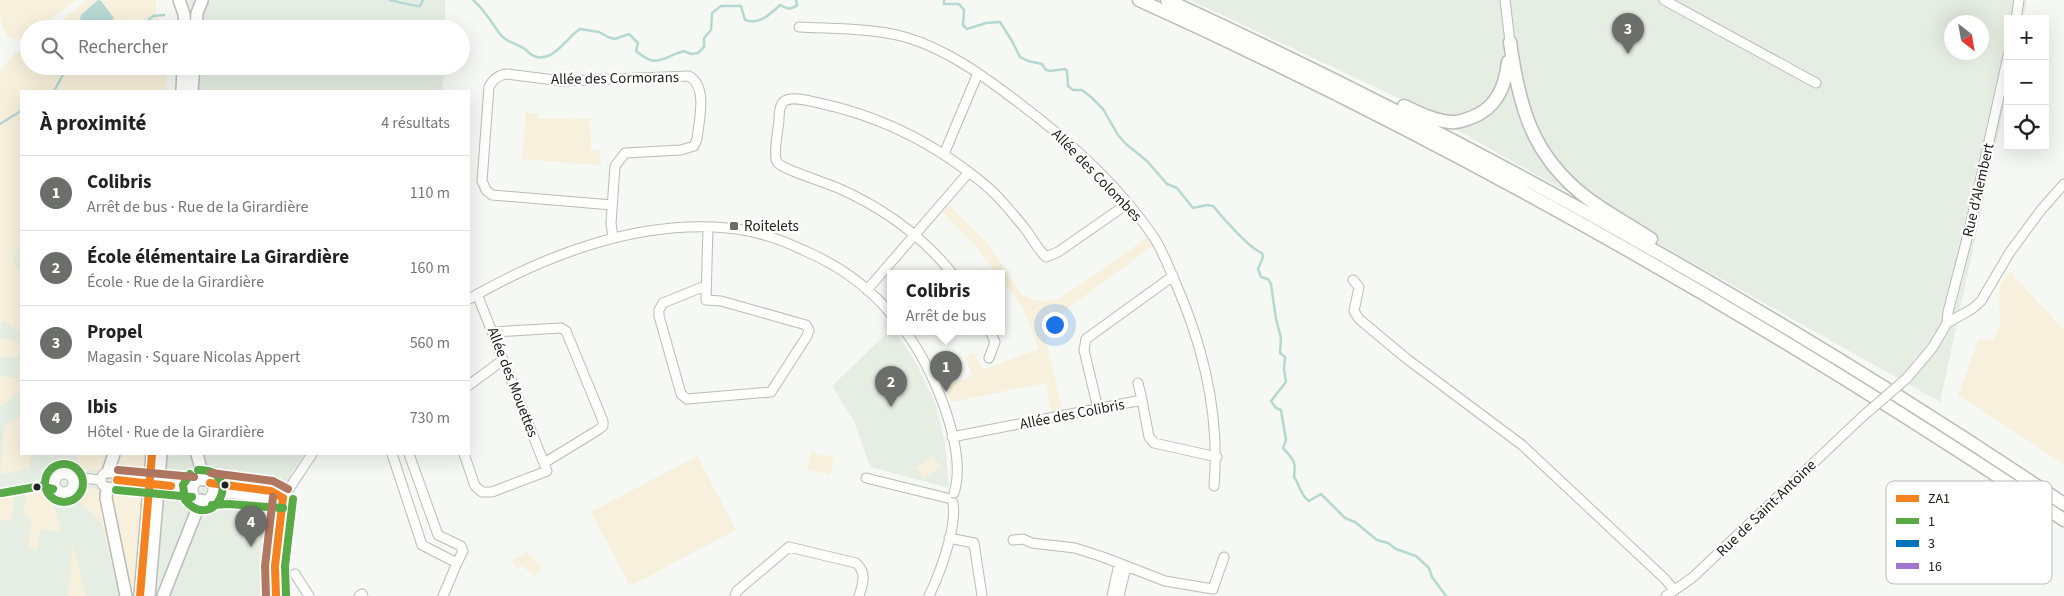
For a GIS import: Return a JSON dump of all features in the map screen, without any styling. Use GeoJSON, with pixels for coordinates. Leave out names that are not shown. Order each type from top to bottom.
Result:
{"type":"FeatureCollection","features":[{"type":"Feature","properties":{"kind":"highway"},"geometry":{"type":"LineString","coordinates":[[1139,0],[1372,111],[1590,227],[1794,346],[2005,481]]}},
{"type":"Feature","properties":{"kind":"highway"},"geometry":{"type":"LineString","coordinates":[[1166,0],[1346,85],[1525,178],[1692,270],[1905,399],[2029,481]]}},
{"type":"Feature","properties":{"kind":"highway"},"geometry":{"type":"LineString","coordinates":[[1346,85],[1357,84],[1418,113],[1439,120],[1462,121],[1480,114],[1496,100],[1506,78],[1510,42]]}},
{"type":"Feature","properties":{"kind":"highway"},"geometry":{"type":"LineString","coordinates":[[1510,42],[1516,82],[1524,113],[1532,134],[1553,165],[1569,183],[1588,198],[1684,260],[1692,270]]}},
{"type":"Feature","properties":{"kind":"highway"},"geometry":{"type":"LineString","coordinates":[[2052,496],[2064,504]]}},
{"type":"Feature","properties":{"kind":"highway"},"geometry":{"type":"LineString","coordinates":[[2052,512],[2064,520]]}},
{"type":"Feature","properties":{"kind":"main road"},"geometry":{"type":"LineString","coordinates":[[179,0],[190,3],[203,1]]}},
{"type":"Feature","properties":{"kind":"main road"},"geometry":{"type":"LineString","coordinates":[[179,0],[184,20]]}},
{"type":"Feature","properties":{"kind":"main road"},"geometry":{"type":"LineString","coordinates":[[197,20],[197,13],[203,1]]}},
{"type":"Feature","properties":{"kind":"main road"},"geometry":{"type":"LineString","coordinates":[[182,90],[183,75]]}},
{"type":"Feature","properties":{"kind":"main road"},"geometry":{"type":"LineString","coordinates":[[192,90],[193,75]]}},
{"type":"Feature","properties":{"kind":"main road"},"geometry":{"type":"LineString","coordinates":[[114,455],[105,480],[106,498],[126,596]]}},
{"type":"Feature","properties":{"kind":"main road"},"geometry":{"type":"LineString","coordinates":[[149,596],[154,484],[152,455]]}},
{"type":"Feature","properties":{"kind":"main road"},"geometry":{"type":"LineString","coordinates":[[140,596],[154,484],[161,455]]}},
{"type":"Feature","properties":{"kind":"main road"},"geometry":{"type":"LineString","coordinates":[[197,455],[207,481]]}},
{"type":"Feature","properties":{"kind":"main road"},"geometry":{"type":"LineString","coordinates":[[163,596],[206,498]]}},
{"type":"Feature","properties":{"kind":"street"},"geometry":{"type":"LineString","coordinates":[[1505,0],[1510,42]]}},
{"type":"Feature","properties":{"kind":"street"},"geometry":{"type":"LineString","coordinates":[[1664,0],[1816,83]]}},
{"type":"Feature","properties":{"kind":"street"},"geometry":{"type":"LineString","coordinates":[[2017,15],[2019,0]]}},
{"type":"Feature","properties":{"kind":"street","name":"Allée des Colombes"},"geometry":{"type":"LineString","coordinates":[[800,27],[884,33],[906,38],[961,62],[1062,137],[1127,204],[1155,238],[1196,331],[1212,399],[1217,457],[1214,486]]}},
{"type":"Feature","properties":{"kind":"street","name":"Rue d’Alembert"},"geometry":{"type":"LineString","coordinates":[[1947,323],[2007,60]]}},
{"type":"Feature","properties":{"kind":"street"},"geometry":{"type":"LineString","coordinates":[[944,154],[978,73]]}},
{"type":"Feature","properties":{"kind":"street","name":"Allée des Cormorans"},"geometry":{"type":"LineString","coordinates":[[612,205],[492,195],[486,190],[482,181],[482,174],[489,88],[493,80],[500,75],[507,74],[562,81],[689,76],[696,80],[700,92],[697,139],[694,146],[681,150],[625,153],[615,166],[611,223],[613,238]]}},
{"type":"Feature","properties":{"kind":"street"},"geometry":{"type":"LineString","coordinates":[[949,270],[914,235],[882,211],[855,195],[778,164],[775,158],[781,104],[785,100],[792,99],[852,110],[897,128],[944,154],[969,172],[999,198],[1017,218],[1046,257],[1058,252],[1127,204]]}},
{"type":"Feature","properties":{"kind":"street"},"geometry":{"type":"LineString","coordinates":[[867,290],[969,172]]}},
{"type":"Feature","properties":{"kind":"street"},"geometry":{"type":"LineString","coordinates":[[1947,323],[1972,309],[1981,301],[2010,252],[2064,184]]}},
{"type":"Feature","properties":{"kind":"street"},"geometry":{"type":"LineString","coordinates":[[705,286],[663,303],[659,310],[659,316],[681,394],[687,399],[771,392],[809,330],[806,325],[721,301],[706,300],[708,227]]}},
{"type":"Feature","properties":{"kind":"street"},"geometry":{"type":"LineString","coordinates":[[470,298],[524,269],[613,238],[675,229],[708,227],[729,228],[751,233],[799,248],[827,261],[867,290],[887,310]]}},
{"type":"Feature","properties":{"kind":"street"},"geometry":{"type":"LineString","coordinates":[[1098,409],[1084,350],[1086,339],[1173,276]]}},
{"type":"Feature","properties":{"kind":"street"},"geometry":{"type":"LineString","coordinates":[[1353,280],[1359,287],[1354,311],[1359,319],[1407,359],[1522,445],[1665,579],[1674,590]]}},
{"type":"Feature","properties":{"kind":"street","name":"Allée des Mouettes"},"geometry":{"type":"LineString","coordinates":[[477,294],[546,467]]}},
{"type":"Feature","properties":{"kind":"street","name":"Rue de Saint-Antoine"},"geometry":{"type":"LineString","coordinates":[[1666,596],[1702,568],[1862,417],[1907,378],[1929,352],[1947,323]]}},
{"type":"Feature","properties":{"kind":"street"},"geometry":{"type":"LineString","coordinates":[[464,455],[476,486],[482,492],[492,492],[546,467],[603,426],[603,420],[566,331],[561,328],[493,332]]}},
{"type":"Feature","properties":{"kind":"street"},"geometry":{"type":"LineString","coordinates":[[908,335],[922,357],[936,386],[952,437],[956,465],[951,498],[954,509],[949,538],[930,596]]}},
{"type":"Feature","properties":{"kind":"street"},"geometry":{"type":"LineString","coordinates":[[989,358],[995,342],[992,335]]}},
{"type":"Feature","properties":{"kind":"street"},"geometry":{"type":"LineString","coordinates":[[470,384],[504,360]]}},
{"type":"Feature","properties":{"kind":"street"},"geometry":{"type":"LineString","coordinates":[[1138,384],[1142,400]]}},
{"type":"Feature","properties":{"kind":"street","name":"Allée des Colibris"},"geometry":{"type":"LineString","coordinates":[[952,437],[1142,400],[1149,437],[1154,443],[1217,457]]}},
{"type":"Feature","properties":{"kind":"street"},"geometry":{"type":"LineString","coordinates":[[276,596],[275,566],[283,498],[311,455]]}},
{"type":"Feature","properties":{"kind":"street"},"geometry":{"type":"LineString","coordinates":[[392,455],[422,545],[457,563]]}},
{"type":"Feature","properties":{"kind":"street"},"geometry":{"type":"LineString","coordinates":[[409,455],[438,535],[461,546],[463,551],[443,596]]}},
{"type":"Feature","properties":{"kind":"street"},"geometry":{"type":"LineString","coordinates":[[72,481],[81,478],[105,480],[113,474],[117,480],[193,488]]}},
{"type":"Feature","properties":{"kind":"street"},"geometry":{"type":"LineString","coordinates":[[866,478],[951,498]]}},
{"type":"Feature","properties":{"kind":"street"},"geometry":{"type":"LineString","coordinates":[[198,480],[207,481],[271,490],[283,498],[269,499],[224,493],[206,498],[193,494],[193,488],[198,480]]}},
{"type":"Feature","properties":{"kind":"street"},"geometry":{"type":"LineString","coordinates":[[206,498],[213,489],[207,481]]}},
{"type":"Feature","properties":{"kind":"street"},"geometry":{"type":"LineString","coordinates":[[949,538],[974,543],[982,596]]}},
{"type":"Feature","properties":{"kind":"street"},"geometry":{"type":"LineString","coordinates":[[1013,540],[1023,539],[1032,543],[1075,548],[1165,581],[1214,589],[1224,557]]}},
{"type":"Feature","properties":{"kind":"street"},"geometry":{"type":"LineString","coordinates":[[735,596],[737,591],[789,547],[856,563],[862,568],[864,576],[859,596]]}},
{"type":"Feature","properties":{"kind":"street"},"geometry":{"type":"LineString","coordinates":[[1112,596],[1123,566]]}},
{"type":"Feature","properties":{"kind":"street"},"geometry":{"type":"LineString","coordinates":[[1119,596],[1123,566]]}},
{"type":"Feature","properties":{"kind":"street"},"geometry":{"type":"LineString","coordinates":[[295,574],[309,596]]}},
{"type":"Feature","properties":{"kind":"street"},"geometry":{"type":"LineString","coordinates":[[359,596],[362,594],[363,596]]}},
{"type":"Feature","properties":{"kind":"shaded area"},"geometry":{"type":"Polygon","coordinates":[[[0,0],[76,0],[50,20],[20,20],[19,40],[13,39],[8,35],[1,19],[0,0]]]}},
{"type":"Feature","properties":{"kind":"shaded area"},"geometry":{"type":"Polygon","coordinates":[[[87,0],[156,0],[156,14],[159,20],[63,20],[87,0]]]}},
{"type":"Feature","properties":{"kind":"shaded area"},"geometry":{"type":"Polygon","coordinates":[[[188,0],[445,0],[445,20],[185,20],[188,0]]]}},
{"type":"Feature","properties":{"kind":"shaded area"},"geometry":{"type":"Polygon","coordinates":[[[1190,0],[2027,0],[2024,15],[2004,15],[2004,106],[1940,402],[1409,103],[1190,0]]]}},
{"type":"Feature","properties":{"kind":"shaded area"},"geometry":{"type":"Polygon","coordinates":[[[20,50],[20,75],[167,75],[166,90],[20,90],[20,248],[15,253],[14,259],[20,271],[20,331],[11,327],[10,323],[2,322],[0,333],[0,71],[14,54],[20,50]]]}},
{"type":"Feature","properties":{"kind":"shaded area"},"geometry":{"type":"Polygon","coordinates":[[[179,75],[444,75],[442,90],[177,90],[179,75]]]}},
{"type":"Feature","properties":{"kind":"shaded area"},"geometry":{"type":"Polygon","coordinates":[[[526,112],[538,114],[538,118],[590,119],[591,150],[600,150],[601,165],[522,159],[526,112]]]}},
{"type":"Feature","properties":{"kind":"shaded area"},"geometry":{"type":"Polygon","coordinates":[[[949,205],[989,245],[1021,294],[1045,302],[1061,298],[1148,237],[1154,245],[1043,326],[1062,409],[1051,412],[1045,383],[951,402],[945,386],[973,376],[966,358],[974,352],[982,370],[1038,349],[1026,316],[1005,284],[1005,270],[994,270],[977,247],[942,212],[949,205]]]}},
{"type":"Feature","properties":{"kind":"shaded area"},"geometry":{"type":"Polygon","coordinates":[[[0,222],[20,244],[20,455],[303,455],[292,472],[271,566],[274,596],[0,596],[0,222]]]}},
{"type":"Feature","properties":{"kind":"shaded area"},"geometry":{"type":"Polygon","coordinates":[[[2010,272],[2064,330],[2064,464],[1958,395],[1979,339],[1994,340],[2001,321],[2000,285],[2010,272]]]}},
{"type":"Feature","properties":{"kind":"shaded area"},"geometry":{"type":"Polygon","coordinates":[[[887,333],[887,335],[898,335],[916,363],[935,402],[945,442],[949,488],[870,467],[854,421],[832,386],[887,333]]]}},
{"type":"Feature","properties":{"kind":"shaded area"},"geometry":{"type":"Polygon","coordinates":[[[0,338],[14,341],[20,345],[20,357],[0,357],[0,338]]]}},
{"type":"Feature","properties":{"kind":"shaded area"},"geometry":{"type":"Polygon","coordinates":[[[20,357],[20,392],[0,406],[0,375],[18,379],[20,357]]]}},
{"type":"Feature","properties":{"kind":"shaded area"},"geometry":{"type":"Polygon","coordinates":[[[20,416],[20,455],[31,455],[30,468],[0,474],[5,426],[20,416]]]}},
{"type":"Feature","properties":{"kind":"shaded area"},"geometry":{"type":"Polygon","coordinates":[[[811,452],[835,458],[830,475],[807,469],[811,452]]]}},
{"type":"Feature","properties":{"kind":"shaded area"},"geometry":{"type":"Polygon","coordinates":[[[77,455],[108,455],[100,470],[76,471],[77,455]]]}},
{"type":"Feature","properties":{"kind":"shaded area"},"geometry":{"type":"Polygon","coordinates":[[[117,455],[147,455],[145,478],[128,474],[114,466],[117,455]]]}},
{"type":"Feature","properties":{"kind":"shaded area"},"geometry":{"type":"Polygon","coordinates":[[[697,456],[736,530],[630,586],[591,512],[697,456]]]}},
{"type":"Feature","properties":{"kind":"shaded area"},"geometry":{"type":"Polygon","coordinates":[[[933,456],[941,467],[924,479],[916,467],[933,456]]]}},
{"type":"Feature","properties":{"kind":"shaded area"},"geometry":{"type":"Polygon","coordinates":[[[32,486],[38,487],[48,495],[61,527],[57,531],[40,530],[38,549],[28,548],[31,517],[24,516],[25,494],[32,486]]]}},
{"type":"Feature","properties":{"kind":"shaded area"},"geometry":{"type":"Polygon","coordinates":[[[83,488],[97,489],[101,494],[123,596],[119,596],[100,517],[95,518],[90,511],[77,501],[77,491],[83,488]]]}},
{"type":"Feature","properties":{"kind":"shaded area"},"geometry":{"type":"Polygon","coordinates":[[[122,488],[145,488],[135,596],[130,596],[112,507],[113,496],[122,488]]]}},
{"type":"Feature","properties":{"kind":"shaded area"},"geometry":{"type":"Polygon","coordinates":[[[0,489],[8,491],[14,497],[12,521],[0,520],[0,489]]]}},
{"type":"Feature","properties":{"kind":"shaded area"},"geometry":{"type":"Polygon","coordinates":[[[73,542],[86,596],[68,596],[73,542]]]}},
{"type":"Feature","properties":{"kind":"shaded area"},"geometry":{"type":"Polygon","coordinates":[[[526,552],[542,567],[535,576],[522,566],[517,568],[511,561],[526,552]]]}},
{"type":"Feature","properties":{"kind":"water"},"geometry":{"type":"Polygon","coordinates":[[[98,0],[101,1],[114,18],[112,20],[80,20],[81,15],[98,0]]]}},
{"type":"Feature","properties":{"kind":"waterway"},"geometry":{"type":"LineString","coordinates":[[390,0],[418,6],[420,6],[423,0]]}},
{"type":"Feature","properties":{"kind":"waterway"},"geometry":{"type":"LineString","coordinates":[[473,0],[503,37],[536,57],[546,57],[554,53],[580,29],[599,32],[615,39],[629,34],[638,43],[636,51],[649,60],[655,61],[684,51],[691,54],[698,53],[704,47],[704,38],[711,30],[712,13],[721,6],[741,6],[745,20],[755,21],[764,18],[780,5],[789,8],[795,7],[797,5],[796,0]]}},
{"type":"Feature","properties":{"kind":"waterway"},"geometry":{"type":"LineString","coordinates":[[944,0],[944,4],[959,4],[964,10],[963,25],[967,29],[986,23],[1000,22],[1020,57],[1042,64],[1046,70],[1065,69],[1067,71],[1068,86],[1073,90],[1082,90],[1091,97],[1103,109],[1118,135],[1147,161],[1167,184],[1177,188],[1193,208],[1207,205],[1213,206],[1229,225],[1262,253],[1263,257],[1258,269],[1261,277],[1268,279],[1271,284],[1281,338],[1280,353],[1285,357],[1286,382],[1271,401],[1276,408],[1281,410],[1286,440],[1283,448],[1293,461],[1295,467],[1294,477],[1302,493],[1309,501],[1321,494],[1345,518],[1355,522],[1377,540],[1416,556],[1429,568],[1432,577],[1446,596]]}},
{"type":"Feature","properties":{"kind":"waterway"},"geometry":{"type":"LineString","coordinates":[[149,20],[153,16],[164,15]]}},
{"type":"Feature","properties":{"kind":"waterway"},"geometry":{"type":"LineString","coordinates":[[55,90],[63,75]]}},
{"type":"Feature","properties":{"kind":"waterway"},"geometry":{"type":"LineString","coordinates":[[0,124],[20,112]]}},
{"type":"Feature","properties":{"kind":"transit line","name":"ZA1"},"geometry":{"type":"LineString","coordinates":[[140,596],[152,455]]}},
{"type":"Feature","properties":{"kind":"transit line","name":"1"},"geometry":{"type":"LineString","coordinates":[[64,464],[78,469],[83,483],[78,497],[64,502],[50,497],[45,483],[50,469],[64,464]]}},
{"type":"Feature","properties":{"kind":"transit line"},"geometry":{"type":"LineString","coordinates":[[118,470],[194,477]]}},
{"type":"Feature","properties":{"kind":"transit line","name":"1"},"geometry":{"type":"LineString","coordinates":[[190,474],[183,485],[185,500],[196,509],[206,510],[215,506],[220,498],[222,488],[220,479],[212,472],[198,470]]}},
{"type":"Feature","properties":{"kind":"transit line"},"geometry":{"type":"LineString","coordinates":[[211,473],[273,481],[288,489]]}},
{"type":"Feature","properties":{"kind":"transit line","name":"ZA1"},"geometry":{"type":"LineString","coordinates":[[117,480],[171,486]]}},
{"type":"Feature","properties":{"kind":"transit line","name":"ZA1"},"geometry":{"type":"LineString","coordinates":[[210,483],[271,491],[283,498]]}},
{"type":"Feature","properties":{"kind":"transit line","name":"1"},"geometry":{"type":"LineString","coordinates":[[2,493],[41,486],[53,489]]}},
{"type":"Feature","properties":{"kind":"transit line","name":"1"},"geometry":{"type":"LineString","coordinates":[[116,490],[192,497]]}},
{"type":"Feature","properties":{"kind":"transit line"},"geometry":{"type":"LineString","coordinates":[[266,596],[265,566],[273,497]]}},
{"type":"Feature","properties":{"kind":"transit line","name":"ZA1"},"geometry":{"type":"LineString","coordinates":[[276,596],[275,566],[283,498]]}},
{"type":"Feature","properties":{"kind":"transit line","name":"1"},"geometry":{"type":"LineString","coordinates":[[286,596],[285,566],[293,499]]}},
{"type":"Feature","properties":{"kind":"transit line","name":"1"},"geometry":{"type":"LineString","coordinates":[[212,505],[228,504],[283,508]]}},
{"type":"Feature","properties":{"kind":"place","name":"Propel"},"geometry":{"type":"Point","coordinates":[1628,54]}},
{"type":"Feature","properties":{"kind":"place","name":"Roitelets"},"geometry":{"type":"Point","coordinates":[734,226]}},
{"type":"Feature","properties":{"kind":"place","name":"Colibris"},"geometry":{"type":"Point","coordinates":[946,392]}},
{"type":"Feature","properties":{"kind":"place","name":"École élémentaire La Girardière"},"geometry":{"type":"Point","coordinates":[891,407]}},
{"type":"Feature","properties":{"kind":"place","name":"Ibis"},"geometry":{"type":"Point","coordinates":[251,547]}}]}
